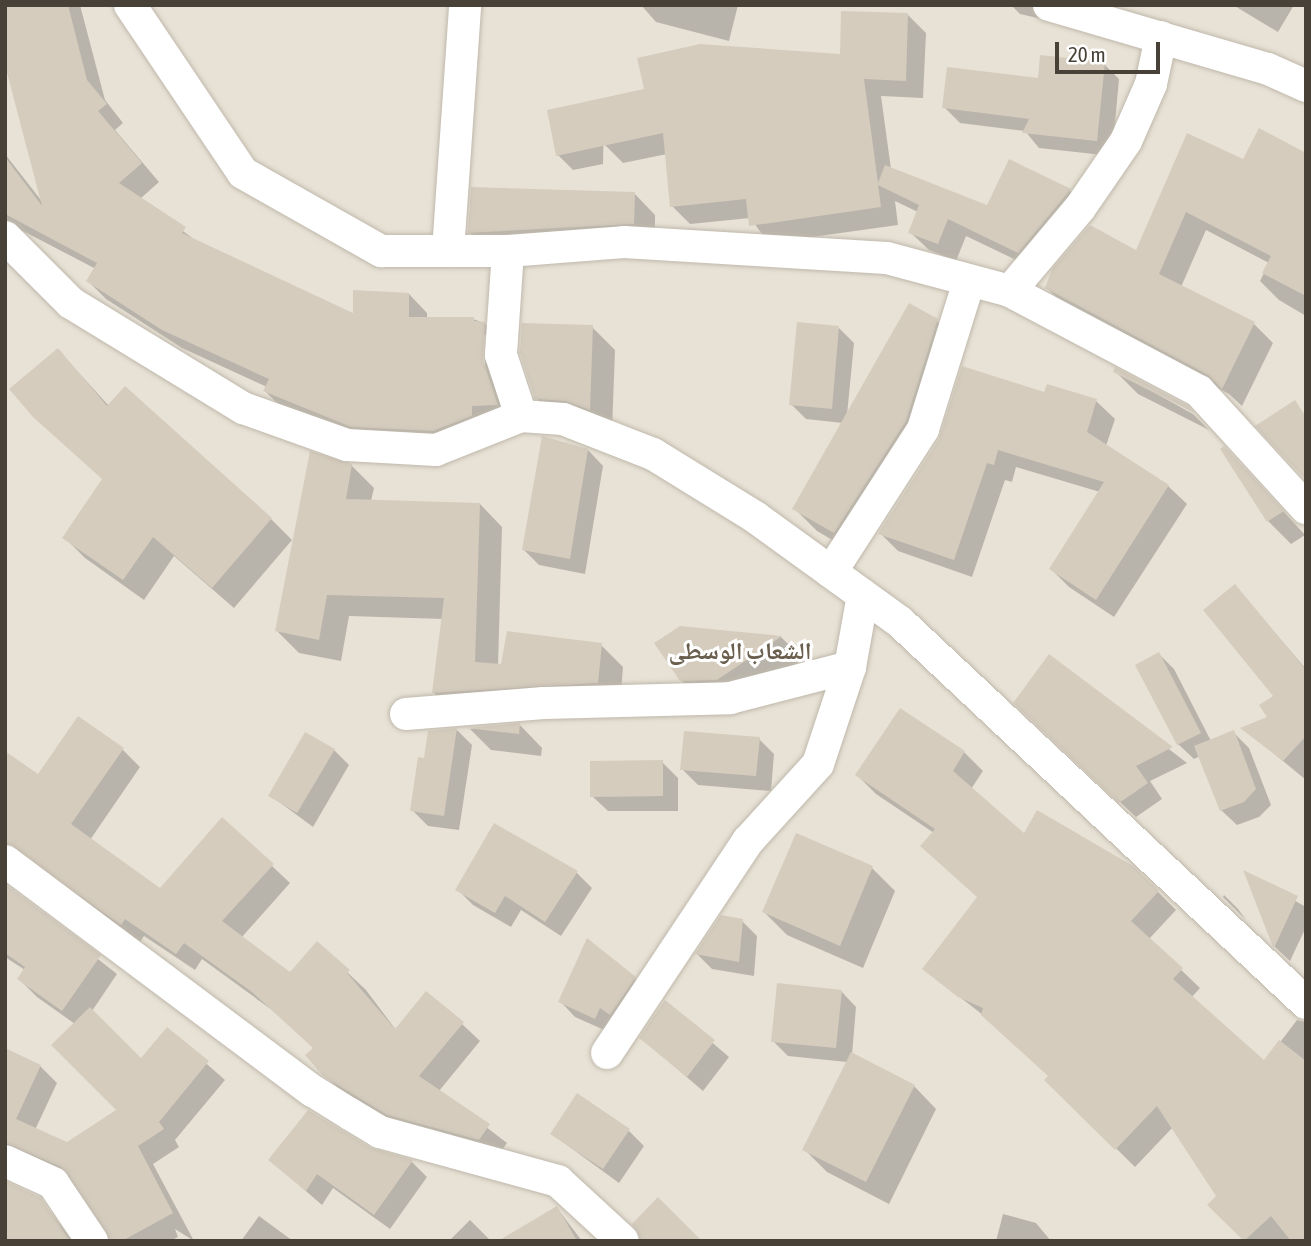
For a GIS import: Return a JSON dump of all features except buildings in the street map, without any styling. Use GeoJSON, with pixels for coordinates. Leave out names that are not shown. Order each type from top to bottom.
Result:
{"type":"FeatureCollection","features":[{"type":"Feature","properties":{"kind":"street"},"geometry":{"type":"LineString","coordinates":[[130,5],[243,173],[381,251],[508,251],[624,242],[887,258],[1010,291],[1199,391],[1306,508]]}},
{"type":"Feature","properties":{"kind":"street"},"geometry":{"type":"LineString","coordinates":[[448,251],[465,5]]}},
{"type":"Feature","properties":{"kind":"street"},"geometry":{"type":"LineString","coordinates":[[1049,5],[1161,37],[1306,86]]}},
{"type":"Feature","properties":{"kind":"street"},"geometry":{"type":"LineString","coordinates":[[1010,291],[1080,208],[1126,141],[1151,84],[1161,37]]}},
{"type":"Feature","properties":{"kind":"street"},"geometry":{"type":"LineString","coordinates":[[5,237],[71,303],[243,408],[347,445],[436,450],[521,416],[564,419],[653,454],[755,517],[900,622],[1306,1003]]}},
{"type":"Feature","properties":{"kind":"street"},"geometry":{"type":"LineString","coordinates":[[508,251],[502,355],[521,416]]}},
{"type":"Feature","properties":{"kind":"street"},"geometry":{"type":"LineString","coordinates":[[831,572],[923,429],[969,281]]}},
{"type":"Feature","properties":{"kind":"street"},"geometry":{"type":"LineString","coordinates":[[607,1052],[748,841],[818,764],[850,667],[863,595]]}},
{"type":"Feature","properties":{"kind":"street"},"geometry":{"type":"LineString","coordinates":[[406,714],[544,704],[730,698],[850,667]]}},
{"type":"Feature","properties":{"kind":"street"},"geometry":{"type":"LineString","coordinates":[[5,861],[340,1109],[380,1132],[558,1181],[623,1241]]}},
{"type":"Feature","properties":{"kind":"street"},"geometry":{"type":"LineString","coordinates":[[5,1161],[53,1183],[92,1241]]}},
{"type":"Feature","properties":{"kind":"shaded area"},"geometry":{"type":"Polygon","coordinates":[[[5,5],[1306,5],[1306,1241],[5,1241],[5,5]]]}},
{"type":"Feature","properties":{"kind":"district","name":"الشعاب الوسطى"},"geometry":{"type":"Point","coordinates":[740,651]}}]}
